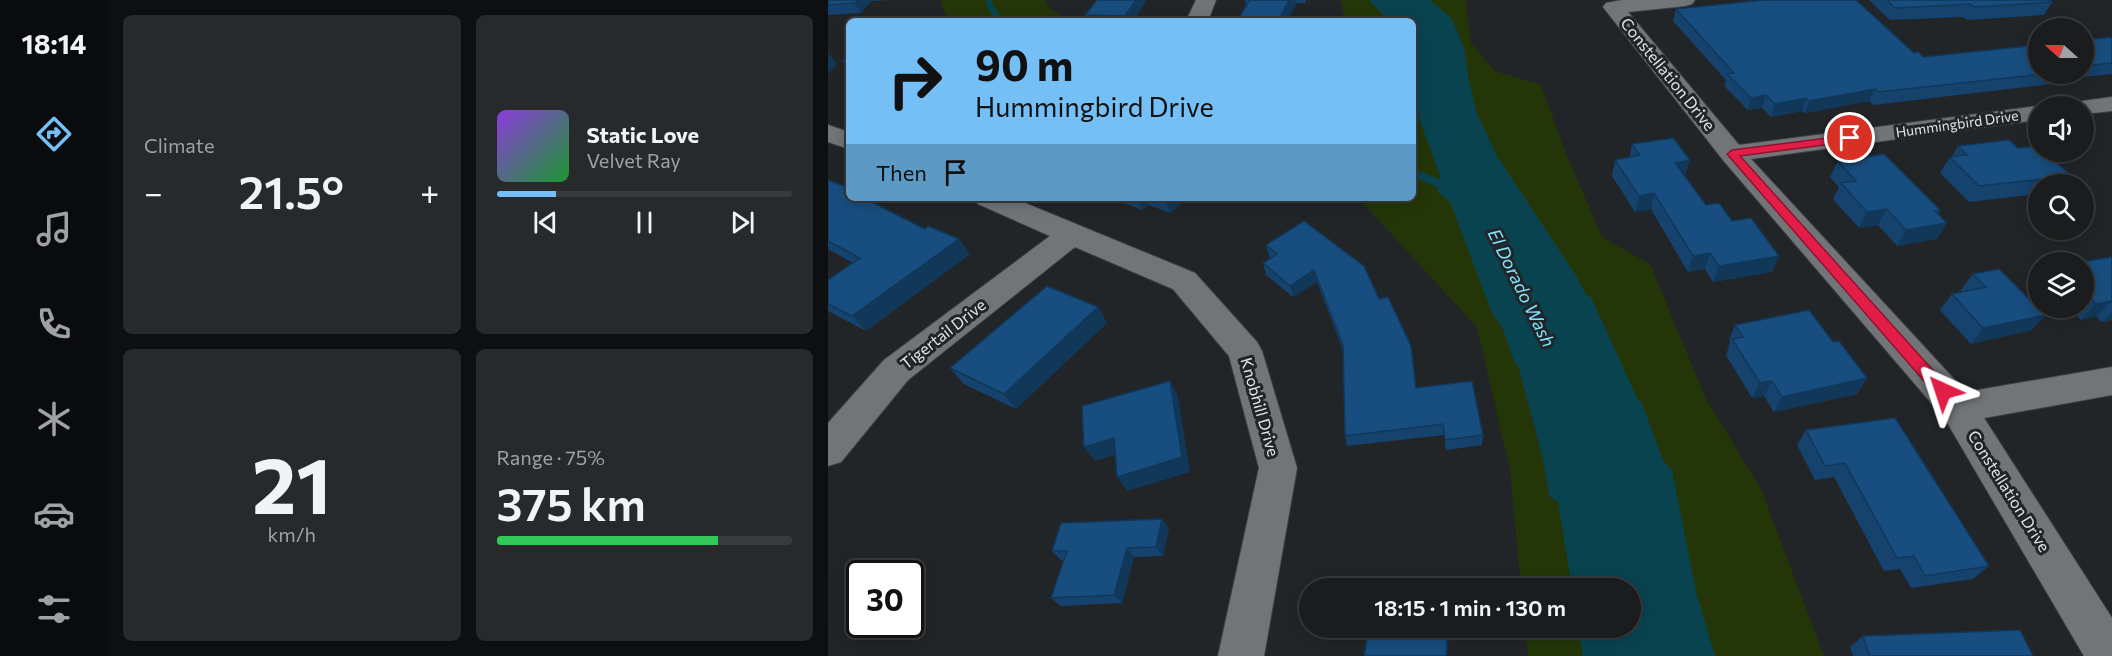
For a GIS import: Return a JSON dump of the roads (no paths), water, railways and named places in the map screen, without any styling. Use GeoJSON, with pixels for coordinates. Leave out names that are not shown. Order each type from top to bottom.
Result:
{"type":"FeatureCollection","features":[{"type":"Feature","properties":{"kind":"street"},"geometry":{"type":"LineString","coordinates":[[1198,18],[1206,0]]}},
{"type":"Feature","properties":{"kind":"street","name":"Constellation Drive"},"geometry":{"type":"LineString","coordinates":[[1685,0],[1613,7],[1732,154],[1958,408],[2110,656]]}},
{"type":"Feature","properties":{"kind":"street"},"geometry":{"type":"LineString","coordinates":[[2094,106],[2112,104]]}},
{"type":"Feature","properties":{"kind":"street","name":"Hummingbird Drive"},"geometry":{"type":"LineString","coordinates":[[1732,154],[2028,114]]}},
{"type":"Feature","properties":{"kind":"street"},"geometry":{"type":"LineString","coordinates":[[828,133],[846,140]]}},
{"type":"Feature","properties":{"kind":"street","name":"Knobhill Drive"},"geometry":{"type":"LineString","coordinates":[[995,201],[1184,281],[1245,351],[1278,468],[1241,656]]}},
{"type":"Feature","properties":{"kind":"street","name":"Tigertail Drive"},"geometry":{"type":"LineString","coordinates":[[828,450],[896,370],[1072,234]]}},
{"type":"Feature","properties":{"kind":"street"},"geometry":{"type":"LineString","coordinates":[[1958,408],[2112,381]]}},
{"type":"Feature","properties":{"kind":"water","name":"El Dorado Wash"},"geometry":{"type":"Polygon","coordinates":[[[1369,0],[1430,0],[1452,19],[1464,48],[1477,114],[1497,156],[1577,277],[1586,295],[1591,297],[1638,400],[1641,401],[1664,462],[1672,470],[1696,591],[1715,656],[1583,656],[1580,638],[1641,638],[1641,578],[1570,578],[1558,502],[1549,496],[1543,459],[1518,365],[1515,364],[1502,327],[1492,313],[1450,202],[1437,191],[1440,176],[1416,106],[1416,18],[1386,18],[1369,0]]]}},
{"type":"Feature","properties":{"kind":"waterway"},"geometry":{"type":"LineString","coordinates":[[989,0],[998,18]]}},
{"type":"Feature","properties":{"kind":"waterway"},"geometry":{"type":"LineString","coordinates":[[1416,174],[1450,188]]}}]}
